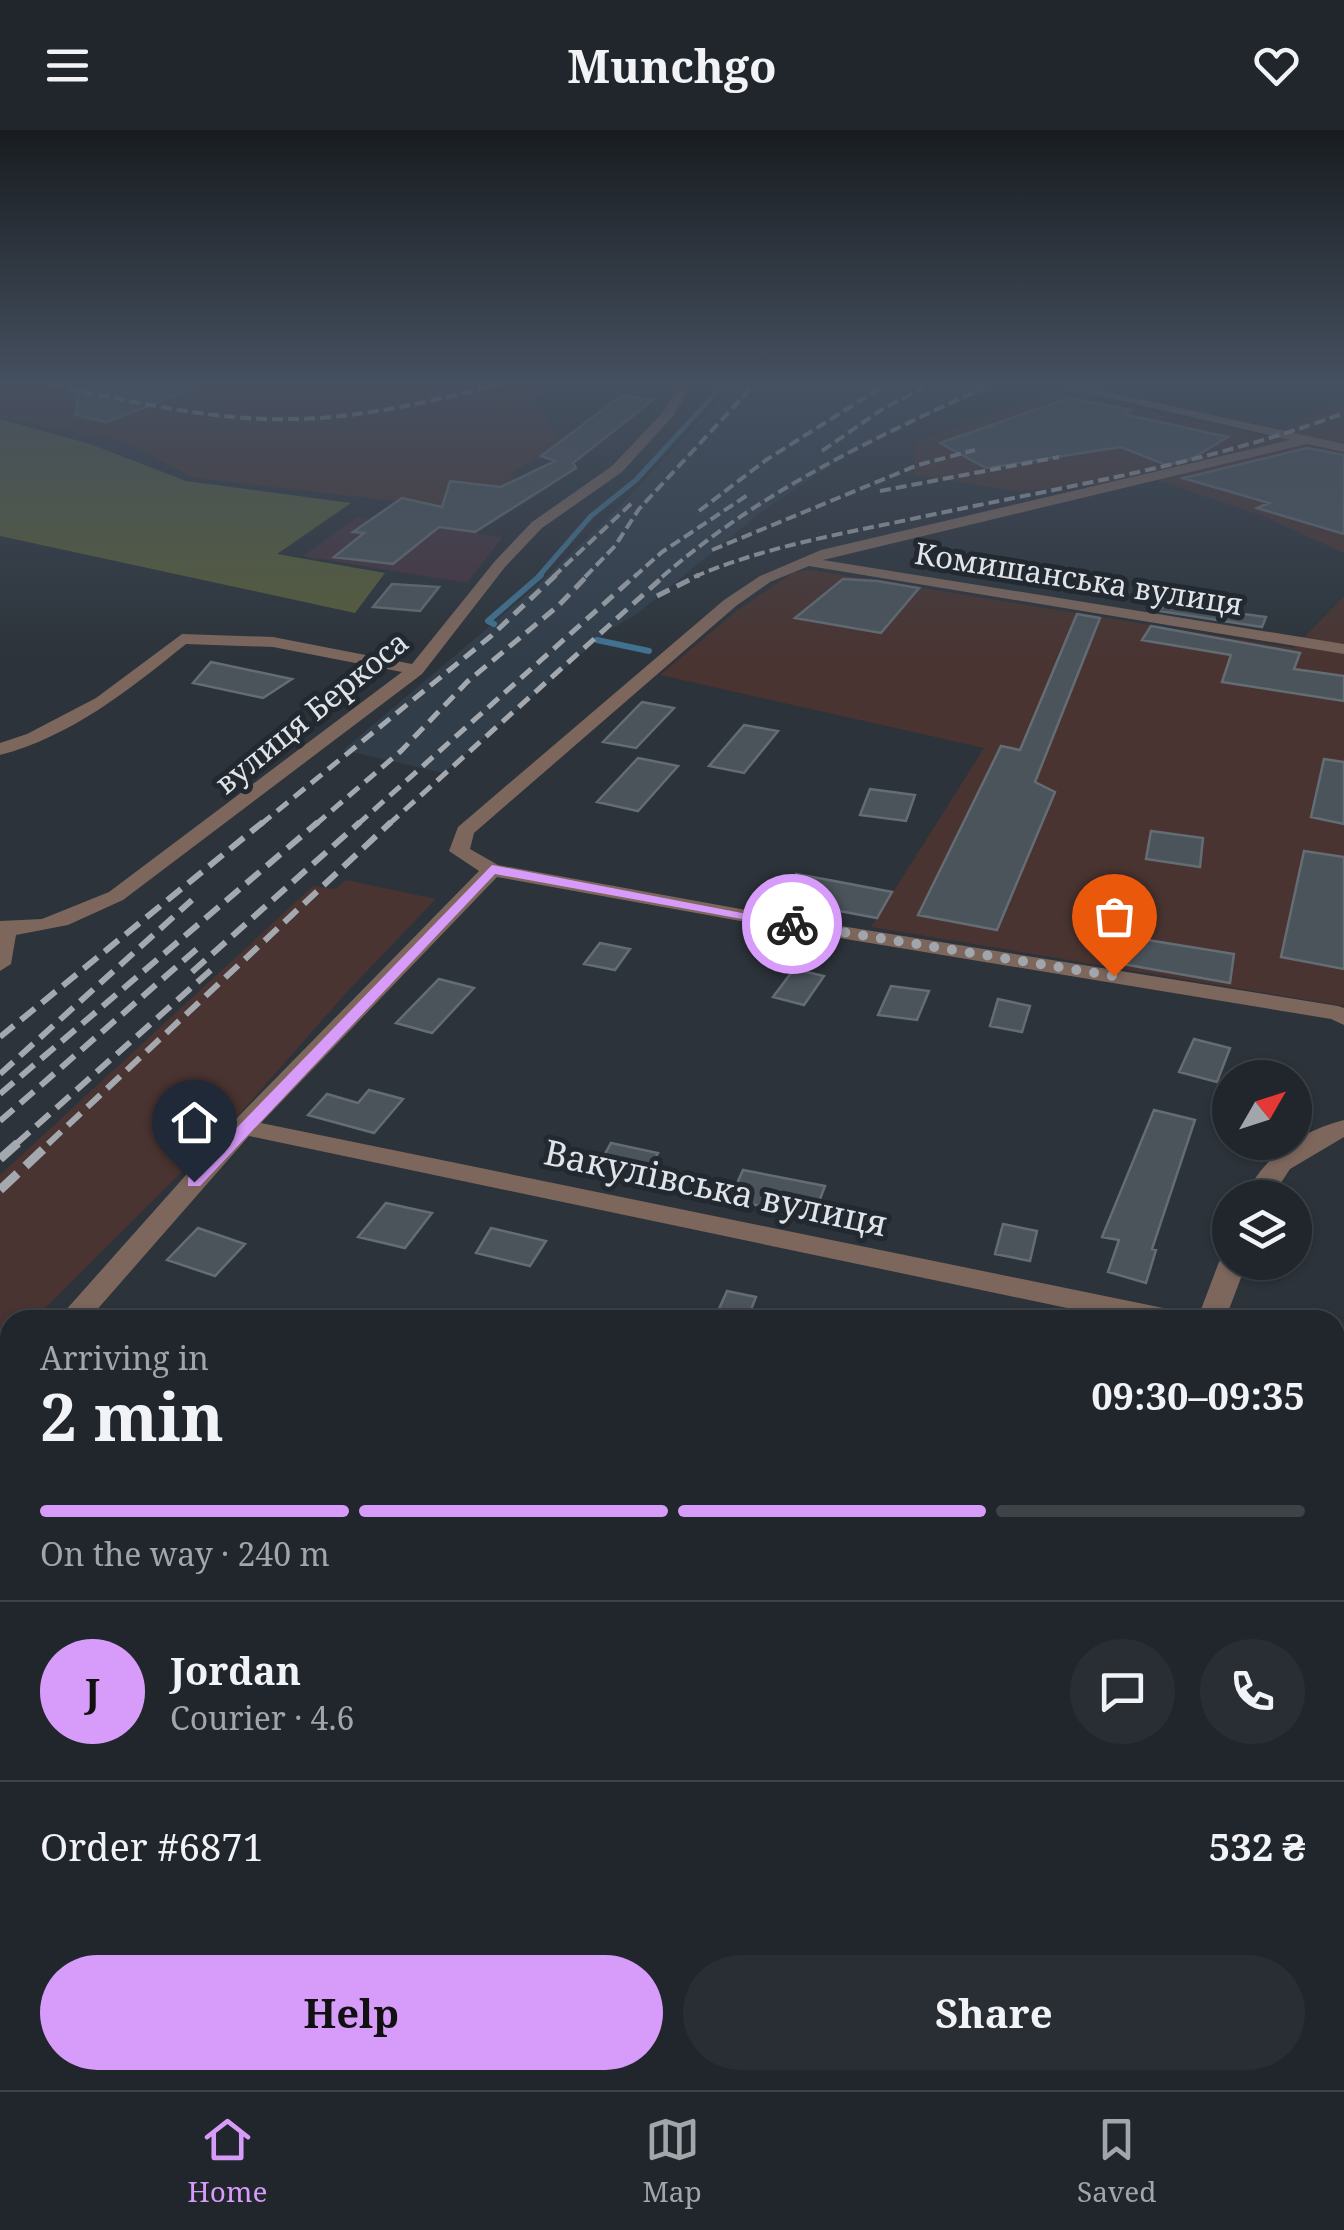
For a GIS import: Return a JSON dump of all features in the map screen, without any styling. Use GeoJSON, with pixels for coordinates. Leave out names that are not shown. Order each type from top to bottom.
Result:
{"type":"FeatureCollection","features":[{"type":"Feature","properties":{"kind":"street","name":"вулиця Беркоса"},"geometry":{"type":"LineString","coordinates":[[3,928],[83,914],[116,896],[416,670],[537,525],[606,476]]}},
{"type":"Feature","properties":{"kind":"street"},"geometry":{"type":"LineString","coordinates":[[1143,476],[826,553],[765,579],[730,603],[465,830],[458,851],[492,870],[780,922],[1342,1014]]}},
{"type":"Feature","properties":{"kind":"street","name":"Комишанська вулиця"},"geometry":{"type":"LineString","coordinates":[[806,561],[1344,649]]}},
{"type":"Feature","properties":{"kind":"street"},"geometry":{"type":"LineString","coordinates":[[0,750],[33,738],[102,702],[182,640],[272,642],[416,670]]}},
{"type":"Feature","properties":{"kind":"street"},"geometry":{"type":"LineString","coordinates":[[81,1310],[243,1126],[492,870]]}},
{"type":"Feature","properties":{"kind":"street"},"geometry":{"type":"LineString","coordinates":[[0,964],[3,928]]}},
{"type":"Feature","properties":{"kind":"street","name":"Вакулівська вулиця"},"geometry":{"type":"LineString","coordinates":[[243,1126],[1125,1310]]}},
{"type":"Feature","properties":{"kind":"street"},"geometry":{"type":"LineString","coordinates":[[1263,1180],[1292,1153],[1344,1128]]}},
{"type":"Feature","properties":{"kind":"street"},"geometry":{"type":"LineString","coordinates":[[1215,1310],[1225,1280]]}},
{"type":"Feature","properties":{"kind":"shaded area"},"geometry":{"type":"Polygon","coordinates":[[[192,476],[513,476],[517,482],[487,512],[192,476]]]}},
{"type":"Feature","properties":{"kind":"shaded area"},"geometry":{"type":"Polygon","coordinates":[[[648,476],[814,476],[764,510],[637,614],[609,630],[444,773],[343,750],[536,587],[648,476]]]}},
{"type":"Feature","properties":{"kind":"shaded area"},"geometry":{"type":"Polygon","coordinates":[[[923,476],[1344,476],[1344,553],[1263,516],[1157,480],[1015,491],[923,476]]]}},
{"type":"Feature","properties":{"kind":"shaded area"},"geometry":{"type":"Polygon","coordinates":[[[358,517],[502,537],[467,583],[303,556],[358,517]]]}},
{"type":"Feature","properties":{"kind":"shaded area"},"geometry":{"type":"Polygon","coordinates":[[[810,570],[1294,648],[1344,596],[1344,1006],[871,927],[984,748],[660,675],[735,612],[794,572],[810,570]]]}},
{"type":"Feature","properties":{"kind":"shaded area"},"geometry":{"type":"Polygon","coordinates":[[[346,880],[436,899],[346,993],[237,1117],[43,1310],[0,1310],[0,1175],[313,886],[335,889],[346,880]]]}},
{"type":"Feature","properties":{"kind":"green space"},"geometry":{"type":"Polygon","coordinates":[[[0,476],[174,476],[351,503],[277,554],[385,573],[355,613],[0,536],[0,476]]]}},
{"type":"Feature","properties":{"kind":"building"},"geometry":{"type":"Polygon","coordinates":[[[523,476],[563,476],[475,532],[439,527],[393,564],[334,557],[364,533],[353,532],[402,498],[442,507],[450,481],[501,487],[523,476]]]}},
{"type":"Feature","properties":{"kind":"building"},"geometry":{"type":"Polygon","coordinates":[[[1344,476],[1344,534],[1257,508],[1269,503],[1183,478],[1344,476]]]}},
{"type":"Feature","properties":{"kind":"building"},"geometry":{"type":"Polygon","coordinates":[[[843,579],[919,588],[881,633],[795,618],[843,579]]]}},
{"type":"Feature","properties":{"kind":"building"},"geometry":{"type":"Polygon","coordinates":[[[392,584],[439,587],[420,611],[373,607],[392,584]]]}},
{"type":"Feature","properties":{"kind":"building"},"geometry":{"type":"Polygon","coordinates":[[[1166,601],[1266,617],[1262,627],[1160,611],[1166,601]]]}},
{"type":"Feature","properties":{"kind":"building"},"geometry":{"type":"Polygon","coordinates":[[[1077,614],[1100,618],[1035,782],[1055,792],[997,930],[918,915],[1001,746],[1020,750],[1077,614]]]}},
{"type":"Feature","properties":{"kind":"building"},"geometry":{"type":"Polygon","coordinates":[[[1151,626],[1300,653],[1294,669],[1344,676],[1344,701],[1222,682],[1231,655],[1142,640],[1151,626]]]}},
{"type":"Feature","properties":{"kind":"building"},"geometry":{"type":"Polygon","coordinates":[[[211,662],[292,679],[263,698],[193,683],[211,662]]]}},
{"type":"Feature","properties":{"kind":"building"},"geometry":{"type":"Polygon","coordinates":[[[642,702],[674,708],[636,748],[603,742],[642,702]]]}},
{"type":"Feature","properties":{"kind":"building"},"geometry":{"type":"Polygon","coordinates":[[[744,725],[778,731],[744,773],[709,766],[744,725]]]}},
{"type":"Feature","properties":{"kind":"building"},"geometry":{"type":"Polygon","coordinates":[[[638,758],[678,766],[638,811],[597,802],[638,758]]]}},
{"type":"Feature","properties":{"kind":"building"},"geometry":{"type":"Polygon","coordinates":[[[1324,759],[1344,762],[1344,824],[1311,817],[1324,759]]]}},
{"type":"Feature","properties":{"kind":"building"},"geometry":{"type":"Polygon","coordinates":[[[870,789],[915,795],[906,821],[860,815],[870,789]]]}},
{"type":"Feature","properties":{"kind":"building"},"geometry":{"type":"Polygon","coordinates":[[[1151,831],[1203,838],[1200,867],[1146,859],[1151,831]]]}},
{"type":"Feature","properties":{"kind":"building"},"geometry":{"type":"Polygon","coordinates":[[[1304,851],[1344,857],[1344,969],[1281,957],[1304,851]]]}},
{"type":"Feature","properties":{"kind":"building"},"geometry":{"type":"Polygon","coordinates":[[[796,874],[892,892],[877,918],[781,900],[796,874]]]}},
{"type":"Feature","properties":{"kind":"building"},"geometry":{"type":"Polygon","coordinates":[[[1117,935],[1234,954],[1230,983],[1111,962],[1117,935]]]}},
{"type":"Feature","properties":{"kind":"building"},"geometry":{"type":"Polygon","coordinates":[[[600,943],[630,949],[615,970],[584,964],[600,943]]]}},
{"type":"Feature","properties":{"kind":"building"},"geometry":{"type":"Polygon","coordinates":[[[794,969],[824,976],[804,1005],[773,997],[794,969]]]}},
{"type":"Feature","properties":{"kind":"building"},"geometry":{"type":"Polygon","coordinates":[[[439,979],[474,988],[432,1033],[396,1023],[439,979]]]}},
{"type":"Feature","properties":{"kind":"building"},"geometry":{"type":"Polygon","coordinates":[[[891,986],[929,991],[917,1020],[878,1015],[891,986]]]}},
{"type":"Feature","properties":{"kind":"building"},"geometry":{"type":"Polygon","coordinates":[[[998,999],[1030,1006],[1022,1032],[990,1026],[998,999]]]}},
{"type":"Feature","properties":{"kind":"building"},"geometry":{"type":"Polygon","coordinates":[[[1194,1039],[1230,1048],[1225,1060],[1212,1060],[1212,1081],[1179,1072],[1194,1039]]]}},
{"type":"Feature","properties":{"kind":"building"},"geometry":{"type":"Polygon","coordinates":[[[369,1090],[403,1099],[374,1133],[308,1115],[327,1094],[358,1103],[369,1090]]]}},
{"type":"Feature","properties":{"kind":"building"},"geometry":{"type":"Polygon","coordinates":[[[1154,1110],[1195,1120],[1152,1249],[1156,1250],[1146,1283],[1108,1272],[1119,1240],[1102,1237],[1154,1110]]]}},
{"type":"Feature","properties":{"kind":"building"},"geometry":{"type":"Polygon","coordinates":[[[611,1143],[658,1153],[647,1173],[600,1163],[611,1143]]]}},
{"type":"Feature","properties":{"kind":"building"},"geometry":{"type":"Polygon","coordinates":[[[743,1170],[825,1186],[813,1218],[730,1199],[743,1170]]]}},
{"type":"Feature","properties":{"kind":"building"},"geometry":{"type":"Polygon","coordinates":[[[386,1203],[432,1213],[405,1248],[358,1237],[386,1203]]]}},
{"type":"Feature","properties":{"kind":"building"},"geometry":{"type":"Polygon","coordinates":[[[1003,1224],[1037,1231],[1030,1261],[995,1254],[1003,1224]]]}},
{"type":"Feature","properties":{"kind":"building"},"geometry":{"type":"Polygon","coordinates":[[[198,1228],[245,1244],[215,1276],[167,1260],[198,1228]]]}},
{"type":"Feature","properties":{"kind":"building"},"geometry":{"type":"Polygon","coordinates":[[[491,1228],[546,1241],[530,1266],[476,1253],[491,1228]]]}},
{"type":"Feature","properties":{"kind":"building"},"geometry":{"type":"Polygon","coordinates":[[[727,1291],[756,1297],[751,1310],[718,1310],[727,1291]]]}},
{"type":"Feature","properties":{"kind":"waterway"},"geometry":{"type":"LineString","coordinates":[[538,577],[591,516],[639,476]]}},
{"type":"Feature","properties":{"kind":"waterway"},"geometry":{"type":"LineString","coordinates":[[494,624],[488,621],[541,575]]}},
{"type":"Feature","properties":{"kind":"waterway"},"geometry":{"type":"LineString","coordinates":[[597,640],[649,651]]}},
{"type":"Feature","properties":{"kind":"railway"},"geometry":{"type":"LineString","coordinates":[[585,577],[615,546],[639,509],[669,476]]}},
{"type":"Feature","properties":{"kind":"railway"},"geometry":{"type":"LineString","coordinates":[[699,511],[744,476]]}},
{"type":"Feature","properties":{"kind":"railway"},"geometry":{"type":"LineString","coordinates":[[662,577],[738,519],[806,476]]}},
{"type":"Feature","properties":{"kind":"railway"},"geometry":{"type":"LineString","coordinates":[[712,550],[890,476]]}},
{"type":"Feature","properties":{"kind":"railway"},"geometry":{"type":"LineString","coordinates":[[880,491],[957,476]]}},
{"type":"Feature","properties":{"kind":"railway"},"geometry":{"type":"LineString","coordinates":[[698,576],[799,543],[1116,476]]}},
{"type":"Feature","properties":{"kind":"railway"},"geometry":{"type":"LineString","coordinates":[[634,577],[662,552],[749,494]]}},
{"type":"Feature","properties":{"kind":"railway"},"geometry":{"type":"LineString","coordinates":[[553,577],[633,502]]}},
{"type":"Feature","properties":{"kind":"railway"},"geometry":{"type":"LineString","coordinates":[[260,825],[491,636],[556,575]]}},
{"type":"Feature","properties":{"kind":"railway"},"geometry":{"type":"LineString","coordinates":[[315,825],[401,751],[467,682],[558,606],[588,575]]}},
{"type":"Feature","properties":{"kind":"railway"},"geometry":{"type":"LineString","coordinates":[[357,825],[636,575]]}},
{"type":"Feature","properties":{"kind":"railway"},"geometry":{"type":"LineString","coordinates":[[388,825],[665,575]]}},
{"type":"Feature","properties":{"kind":"railway"},"geometry":{"type":"LineString","coordinates":[[657,596],[698,576]]}},
{"type":"Feature","properties":{"kind":"railway"},"geometry":{"type":"LineString","coordinates":[[694,577],[698,576]]}},
{"type":"Feature","properties":{"kind":"railway"},"geometry":{"type":"LineString","coordinates":[[0,1037],[263,822]]}},
{"type":"Feature","properties":{"kind":"railway"},"geometry":{"type":"LineString","coordinates":[[0,1094],[318,822]]}},
{"type":"Feature","properties":{"kind":"railway"},"geometry":{"type":"LineString","coordinates":[[192,972],[360,822]]}},
{"type":"Feature","properties":{"kind":"railway"},"geometry":{"type":"LineString","coordinates":[[48,1144],[391,822]]}},
{"type":"Feature","properties":{"kind":"railway"},"geometry":{"type":"LineString","coordinates":[[0,1074],[192,900]]}},
{"type":"Feature","properties":{"kind":"railway"},"geometry":{"type":"LineString","coordinates":[[0,1121],[198,948]]}},
{"type":"Feature","properties":{"kind":"railway"},"geometry":{"type":"LineString","coordinates":[[16,1144],[211,970]]}},
{"type":"Feature","properties":{"kind":"railway"},"geometry":{"type":"LineString","coordinates":[[0,1159],[19,1142]]}},
{"type":"Feature","properties":{"kind":"railway"},"geometry":{"type":"LineString","coordinates":[[0,1190],[51,1142]]}},
{"type":"Feature","properties":{"kind":"way so far"},"geometry":{"type":"LineString","coordinates":[[792,924],[1114,976]]}},
{"type":"Feature","properties":{"kind":"route"},"geometry":{"type":"LineString","coordinates":[[194,1182],[243,1126],[492,870],[792,924]]}}]}
